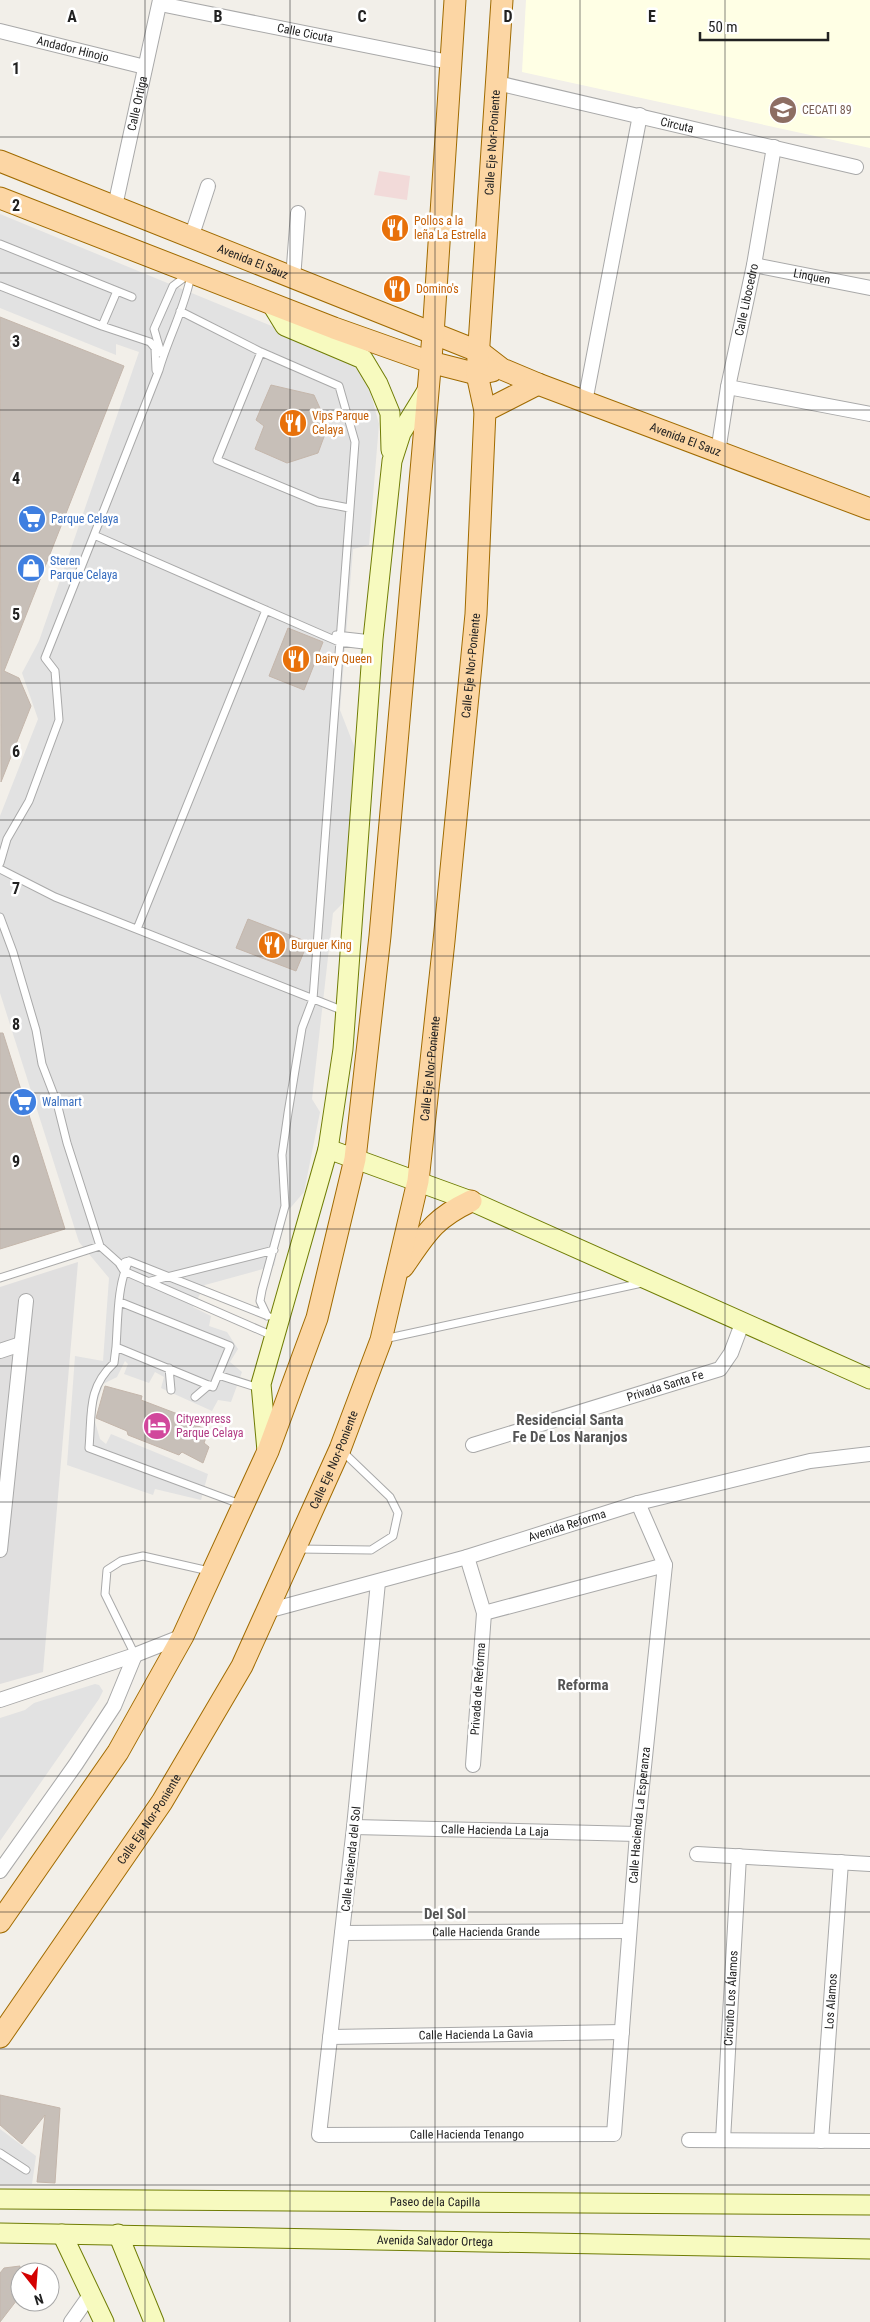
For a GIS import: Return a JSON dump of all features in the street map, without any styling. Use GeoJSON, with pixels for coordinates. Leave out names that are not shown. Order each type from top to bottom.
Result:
{"type":"FeatureCollection","features":[{"type":"Feature","properties":{"kind":"main road"},"geometry":{"type":"LineString","coordinates":[[0,1922],[118,1752],[183,1636],[268,1451],[317,1318],[355,1159],[380,936],[430,362],[434,335],[449,62],[455,0]]}},
{"type":"Feature","properties":{"kind":"main road","name":"Calle Eje Nor-Poniente"},"geometry":{"type":"LineString","coordinates":[[0,2037],[162,1802],[242,1666],[340,1449],[381,1340],[418,1181],[476,614],[485,411],[477,374],[480,352],[502,0]]}},
{"type":"Feature","properties":{"kind":"main road","name":"Avenida El Sauz"},"geometry":{"type":"LineString","coordinates":[[0,161],[292,279],[480,352],[502,370],[870,510]]}},
{"type":"Feature","properties":{"kind":"main road"},"geometry":{"type":"LineString","coordinates":[[0,198],[430,362],[477,374],[502,370]]}},
{"type":"Feature","properties":{"kind":"main road"},"geometry":{"type":"LineString","coordinates":[[191,272],[195,240]]}},
{"type":"Feature","properties":{"kind":"main road"},"geometry":{"type":"LineString","coordinates":[[268,1451],[262,1389],[274,1324],[328,1149],[343,1049],[344,1012],[373,642],[392,462],[390,413],[378,384],[362,360],[285,326],[271,302]]}},
{"type":"Feature","properties":{"kind":"main road"},"geometry":{"type":"LineString","coordinates":[[485,411],[538,384]]}},
{"type":"Feature","properties":{"kind":"main road"},"geometry":{"type":"LineString","coordinates":[[392,462],[401,433],[428,389]]}},
{"type":"Feature","properties":{"kind":"main road"},"geometry":{"type":"LineString","coordinates":[[328,1149],[471,1201],[870,1379]]}},
{"type":"Feature","properties":{"kind":"main road"},"geometry":{"type":"LineString","coordinates":[[396,1278],[431,1227],[448,1212],[471,1201]]}},
{"type":"Feature","properties":{"kind":"main road","name":"Paseo de la Capilla"},"geometry":{"type":"LineString","coordinates":[[0,2199],[870,2205]]}},
{"type":"Feature","properties":{"kind":"main road"},"geometry":{"type":"LineString","coordinates":[[62,2234],[104,2322]]}},
{"type":"Feature","properties":{"kind":"main road"},"geometry":{"type":"LineString","coordinates":[[118,2234],[154,2322]]}},
{"type":"Feature","properties":{"kind":"main road","name":"Avenida Salvador Ortega"},"geometry":{"type":"LineString","coordinates":[[1,2235],[118,2234],[870,2249]]}},
{"type":"Feature","properties":{"kind":"street","name":"Calle Cicuta"},"geometry":{"type":"LineString","coordinates":[[160,2],[449,62]]}},
{"type":"Feature","properties":{"kind":"street","name":"Calle Ortiga"},"geometry":{"type":"LineString","coordinates":[[115,206],[160,2]]}},
{"type":"Feature","properties":{"kind":"street","name":"Andador Hinojo"},"geometry":{"type":"LineString","coordinates":[[0,31],[146,67]]}},
{"type":"Feature","properties":{"kind":"street","name":"Circuta"},"geometry":{"type":"LineString","coordinates":[[497,83],[856,167]]}},
{"type":"Feature","properties":{"kind":"street"},"geometry":{"type":"LineString","coordinates":[[585,402],[640,115]]}},
{"type":"Feature","properties":{"kind":"street","name":"Calle Libocedro"},"geometry":{"type":"LineString","coordinates":[[718,452],[728,387],[754,266],[774,147]]}},
{"type":"Feature","properties":{"kind":"street"},"geometry":{"type":"LineString","coordinates":[[195,240],[208,186]]}},
{"type":"Feature","properties":{"kind":"street"},"geometry":{"type":"LineString","coordinates":[[292,279],[298,213]]}},
{"type":"Feature","properties":{"kind":"street","name":"Linquen"},"geometry":{"type":"LineString","coordinates":[[754,266],[870,288]]}},
{"type":"Feature","properties":{"kind":"street"},"geometry":{"type":"LineString","coordinates":[[728,387],[870,414]]}},
{"type":"Feature","properties":{"kind":"street"},"geometry":{"type":"LineString","coordinates":[[0,1550],[26,1301]]}},
{"type":"Feature","properties":{"kind":"street","name":"Privada Santa Fe"},"geometry":{"type":"LineString","coordinates":[[473,1445],[720,1369],[731,1353],[743,1321]]}},
{"type":"Feature","properties":{"kind":"street"},"geometry":{"type":"LineString","coordinates":[[0,1351],[21,1344]]}},
{"type":"Feature","properties":{"kind":"street","name":"Avenida Reforma"},"geometry":{"type":"LineString","coordinates":[[268,1611],[467,1557],[638,1503],[810,1461],[870,1454]]}},
{"type":"Feature","properties":{"kind":"street","name":"Calle Hacienda La Esperanza"},"geometry":{"type":"LineString","coordinates":[[614,2134],[637,1834],[665,1565],[638,1503]]}},
{"type":"Feature","properties":{"kind":"street"},"geometry":{"type":"LineString","coordinates":[[467,1557],[484,1613],[665,1565]]}},
{"type":"Feature","properties":{"kind":"street","name":"Calle Hacienda del Sol"},"geometry":{"type":"LineString","coordinates":[[319,2135],[354,1827],[378,1582]]}},
{"type":"Feature","properties":{"kind":"street","name":"Privada de Reforma"},"geometry":{"type":"LineString","coordinates":[[473,1765],[484,1613]]}},
{"type":"Feature","properties":{"kind":"street"},"geometry":{"type":"LineString","coordinates":[[0,1700],[135,1655],[183,1636]]}},
{"type":"Feature","properties":{"kind":"street"},"geometry":{"type":"LineString","coordinates":[[0,1871],[76,1764],[114,1706],[135,1655]]}},
{"type":"Feature","properties":{"kind":"street","name":"Calle Hacienda La Laja"},"geometry":{"type":"LineString","coordinates":[[354,1827],[637,1834]]}},
{"type":"Feature","properties":{"kind":"street"},"geometry":{"type":"LineString","coordinates":[[697,1854],[870,1864]]}},
{"type":"Feature","properties":{"kind":"street","name":"Circuito Los Álamos"},"geometry":{"type":"LineString","coordinates":[[724,2140],[739,1856]]}},
{"type":"Feature","properties":{"kind":"street","name":"Los Alamos"},"geometry":{"type":"LineString","coordinates":[[821,2141],[840,1862]]}},
{"type":"Feature","properties":{"kind":"street","name":"Calle Hacienda Grande"},"geometry":{"type":"LineString","coordinates":[[342,1933],[629,1931]]}},
{"type":"Feature","properties":{"kind":"street","name":"Calle Hacienda La Gavia"},"geometry":{"type":"LineString","coordinates":[[330,2037],[622,2032]]}},
{"type":"Feature","properties":{"kind":"street","name":"Calle Hacienda Tenango"},"geometry":{"type":"LineString","coordinates":[[319,2135],[614,2134]]}},
{"type":"Feature","properties":{"kind":"street"},"geometry":{"type":"LineString","coordinates":[[689,2140],[870,2142]]}},
{"type":"Feature","properties":{"kind":"street"},"geometry":{"type":"LineString","coordinates":[[71,2322],[90,2295]]}},
{"type":"Feature","properties":{"kind":"lane"},"geometry":{"type":"LineString","coordinates":[[0,244],[132,297]]}},
{"type":"Feature","properties":{"kind":"lane"},"geometry":{"type":"LineString","coordinates":[[0,862],[8,839],[29,801],[59,720],[55,671],[45,658],[188,293],[191,272]]}},
{"type":"Feature","properties":{"kind":"lane"},"geometry":{"type":"LineString","coordinates":[[162,358],[154,329],[173,286],[191,272]]}},
{"type":"Feature","properties":{"kind":"lane"},"geometry":{"type":"LineString","coordinates":[[0,286],[102,326],[150,342],[155,348],[155,377]]}},
{"type":"Feature","properties":{"kind":"lane"},"geometry":{"type":"LineString","coordinates":[[102,326],[117,291]]}},
{"type":"Feature","properties":{"kind":"lane"},"geometry":{"type":"LineString","coordinates":[[180,311],[261,352],[339,386],[355,442],[313,999],[302,1028],[282,1155],[284,1206],[260,1301],[274,1324]]}},
{"type":"Feature","properties":{"kind":"lane"},"geometry":{"type":"LineString","coordinates":[[261,352],[217,460],[318,502],[349,508]]}},
{"type":"Feature","properties":{"kind":"lane"},"geometry":{"type":"LineString","coordinates":[[94,534],[323,634],[339,639],[373,642]]}},
{"type":"Feature","properties":{"kind":"lane"},"geometry":{"type":"LineString","coordinates":[[137,929],[266,610]]}},
{"type":"Feature","properties":{"kind":"lane"},"geometry":{"type":"LineString","coordinates":[[0,869],[55,896],[344,1012]]}},
{"type":"Feature","properties":{"kind":"lane"},"geometry":{"type":"LineString","coordinates":[[0,917],[13,952],[36,1030],[42,1064],[58,1103],[67,1143],[100,1246],[119,1263],[124,1271],[147,1282],[274,1324]]}},
{"type":"Feature","properties":{"kind":"lane"},"geometry":{"type":"LineString","coordinates":[[0,1278],[100,1246]]}},
{"type":"Feature","properties":{"kind":"lane"},"geometry":{"type":"LineString","coordinates":[[147,1282],[164,1276],[274,1250]]}},
{"type":"Feature","properties":{"kind":"lane"},"geometry":{"type":"LineString","coordinates":[[119,1263],[129,1261],[274,1324]]}},
{"type":"Feature","properties":{"kind":"lane"},"geometry":{"type":"LineString","coordinates":[[129,1261],[124,1271],[114,1363],[103,1373],[94,1390],[89,1448],[243,1505]]}},
{"type":"Feature","properties":{"kind":"lane"},"geometry":{"type":"LineString","coordinates":[[381,1340],[650,1281]]}},
{"type":"Feature","properties":{"kind":"lane"},"geometry":{"type":"LineString","coordinates":[[116,1347],[213,1387],[230,1346],[120,1302]]}},
{"type":"Feature","properties":{"kind":"lane"},"geometry":{"type":"LineString","coordinates":[[169,1368],[171,1390]]}},
{"type":"Feature","properties":{"kind":"lane"},"geometry":{"type":"LineString","coordinates":[[218,1375],[262,1389]]}},
{"type":"Feature","properties":{"kind":"lane"},"geometry":{"type":"LineString","coordinates":[[195,1397],[209,1385]]}},
{"type":"Feature","properties":{"kind":"lane"},"geometry":{"type":"LineString","coordinates":[[295,1549],[372,1550],[393,1536],[398,1513],[390,1496],[340,1449]]}},
{"type":"Feature","properties":{"kind":"lane"},"geometry":{"type":"LineString","coordinates":[[135,1655],[105,1594],[107,1570],[121,1561],[143,1556],[212,1572]]}},
{"type":"Feature","properties":{"kind":"lane"},"geometry":{"type":"LineString","coordinates":[[0,2153],[26,2170]]}},
{"type":"Feature","properties":{"kind":"shaded area","name":"CECATI 89"},"geometry":{"type":"Polygon","coordinates":[[[526,0],[870,0],[870,148],[522,72],[526,0]]]}},
{"type":"Feature","properties":{"kind":"shaded area"},"geometry":{"type":"Polygon","coordinates":[[[379,171],[410,176],[407,200],[374,195],[379,171]]]}},
{"type":"Feature","properties":{"kind":"shaded area","name":"Parque Celaya"},"geometry":{"type":"Polygon","coordinates":[[[0,214],[337,353],[356,366],[370,391],[379,424],[369,545],[353,549],[340,710],[356,751],[346,900],[333,913],[312,1099],[320,1112],[304,1192],[286,1213],[274,1266],[205,1285],[193,1307],[211,1316],[209,1326],[227,1332],[238,1349],[230,1362],[242,1372],[231,1402],[218,1400],[212,1411],[161,1388],[164,1377],[155,1372],[149,1383],[124,1374],[128,1364],[125,1361],[117,1377],[103,1384],[93,1415],[100,1439],[106,1444],[111,1434],[208,1474],[201,1500],[155,1489],[153,1495],[67,1465],[75,1356],[103,1361],[109,1278],[79,1242],[0,993],[0,816],[38,719],[22,673],[39,641],[139,352],[116,344],[116,355],[0,308],[0,214]],[[272,385],[256,420],[264,426],[256,449],[287,463],[318,453],[328,426],[314,395],[272,385]]]}},
{"type":"Feature","properties":{"kind":"shaded area"},"geometry":{"type":"Polygon","coordinates":[[[78,1262],[43,1672],[0,1684],[0,1287],[78,1262]]]}},
{"type":"Feature","properties":{"kind":"shaded area"},"geometry":{"type":"Polygon","coordinates":[[[95,1684],[99,1685],[103,1691],[99,1699],[0,1841],[0,1718],[25,1710],[34,1703],[95,1684]]]}},
{"type":"Feature","properties":{"kind":"shaded area"},"geometry":{"type":"Polygon","coordinates":[[[0,2129],[36,2156],[32,2184],[0,2184],[0,2129]]]}},
{"type":"Feature","properties":{"kind":"building","name":"Parque Celaya"},"geometry":{"type":"Polygon","coordinates":[[[0,317],[124,366],[4,671],[19,678],[31,706],[1,782],[0,317]]]}},
{"type":"Feature","properties":{"kind":"building","name":"Vips Parque Celaya"},"geometry":{"type":"Polygon","coordinates":[[[271,385],[314,395],[328,426],[318,453],[287,463],[255,449],[264,426],[256,420],[271,385]]]}},
{"type":"Feature","properties":{"kind":"building","name":"Dairy Queen"},"geometry":{"type":"Polygon","coordinates":[[[288,628],[323,642],[304,690],[269,676],[288,628]]]}},
{"type":"Feature","properties":{"kind":"building","name":"Burguer King"},"geometry":{"type":"Polygon","coordinates":[[[248,919],[308,942],[296,971],[236,948],[248,919]]]}},
{"type":"Feature","properties":{"kind":"building"},"geometry":{"type":"Polygon","coordinates":[[[0,1033],[3,1033],[65,1229],[0,1249],[0,1033]]]}},
{"type":"Feature","properties":{"kind":"building"},"geometry":{"type":"Polygon","coordinates":[[[105,1386],[142,1396],[141,1400],[183,1416],[186,1422],[209,1430],[204,1443],[209,1447],[203,1463],[182,1452],[179,1455],[128,1435],[127,1431],[96,1418],[105,1386]]]}},
{"type":"Feature","properties":{"kind":"building"},"geometry":{"type":"Polygon","coordinates":[[[0,2095],[60,2108],[55,2183],[37,2182],[45,2115],[22,2144],[0,2125],[0,2095]]]}},
{"type":"Feature","properties":{"kind":"building"},"geometry":{"type":"Polygon","coordinates":[[[10,2267],[10,2309],[0,2322],[0,2273],[4,2268],[10,2267]]]}},
{"type":"Feature","properties":{"kind":"place","name":"CECATI 89"},"geometry":{"type":"Point","coordinates":[783,110]}},
{"type":"Feature","properties":{"kind":"place","name":"Pollos a la leña La Estrella"},"geometry":{"type":"Point","coordinates":[395,228]}},
{"type":"Feature","properties":{"kind":"place","name":"Domino's"},"geometry":{"type":"Point","coordinates":[397,289]}},
{"type":"Feature","properties":{"kind":"place","name":"Vips Parque Celaya"},"geometry":{"type":"Point","coordinates":[293,423]}},
{"type":"Feature","properties":{"kind":"place","name":"Parque Celaya"},"geometry":{"type":"Point","coordinates":[32,519]}},
{"type":"Feature","properties":{"kind":"place","name":"Steren Parque Celaya"},"geometry":{"type":"Point","coordinates":[31,568]}},
{"type":"Feature","properties":{"kind":"place","name":"Dairy Queen"},"geometry":{"type":"Point","coordinates":[296,659]}},
{"type":"Feature","properties":{"kind":"place","name":"Burguer King"},"geometry":{"type":"Point","coordinates":[272,945]}},
{"type":"Feature","properties":{"kind":"place","name":"Walmart"},"geometry":{"type":"Point","coordinates":[23,1102]}},
{"type":"Feature","properties":{"kind":"place","name":"Cityexpress Parque Celaya"},"geometry":{"type":"Point","coordinates":[157,1426]}},
{"type":"Feature","properties":{"kind":"district","name":"Residencial Santa Fe De Los Naranjos"},"geometry":{"type":"Point","coordinates":[570,1428]}},
{"type":"Feature","properties":{"kind":"district","name":"Reforma"},"geometry":{"type":"Point","coordinates":[583,1685]}},
{"type":"Feature","properties":{"kind":"district","name":"Del Sol"},"geometry":{"type":"Point","coordinates":[445,1914]}}]}
